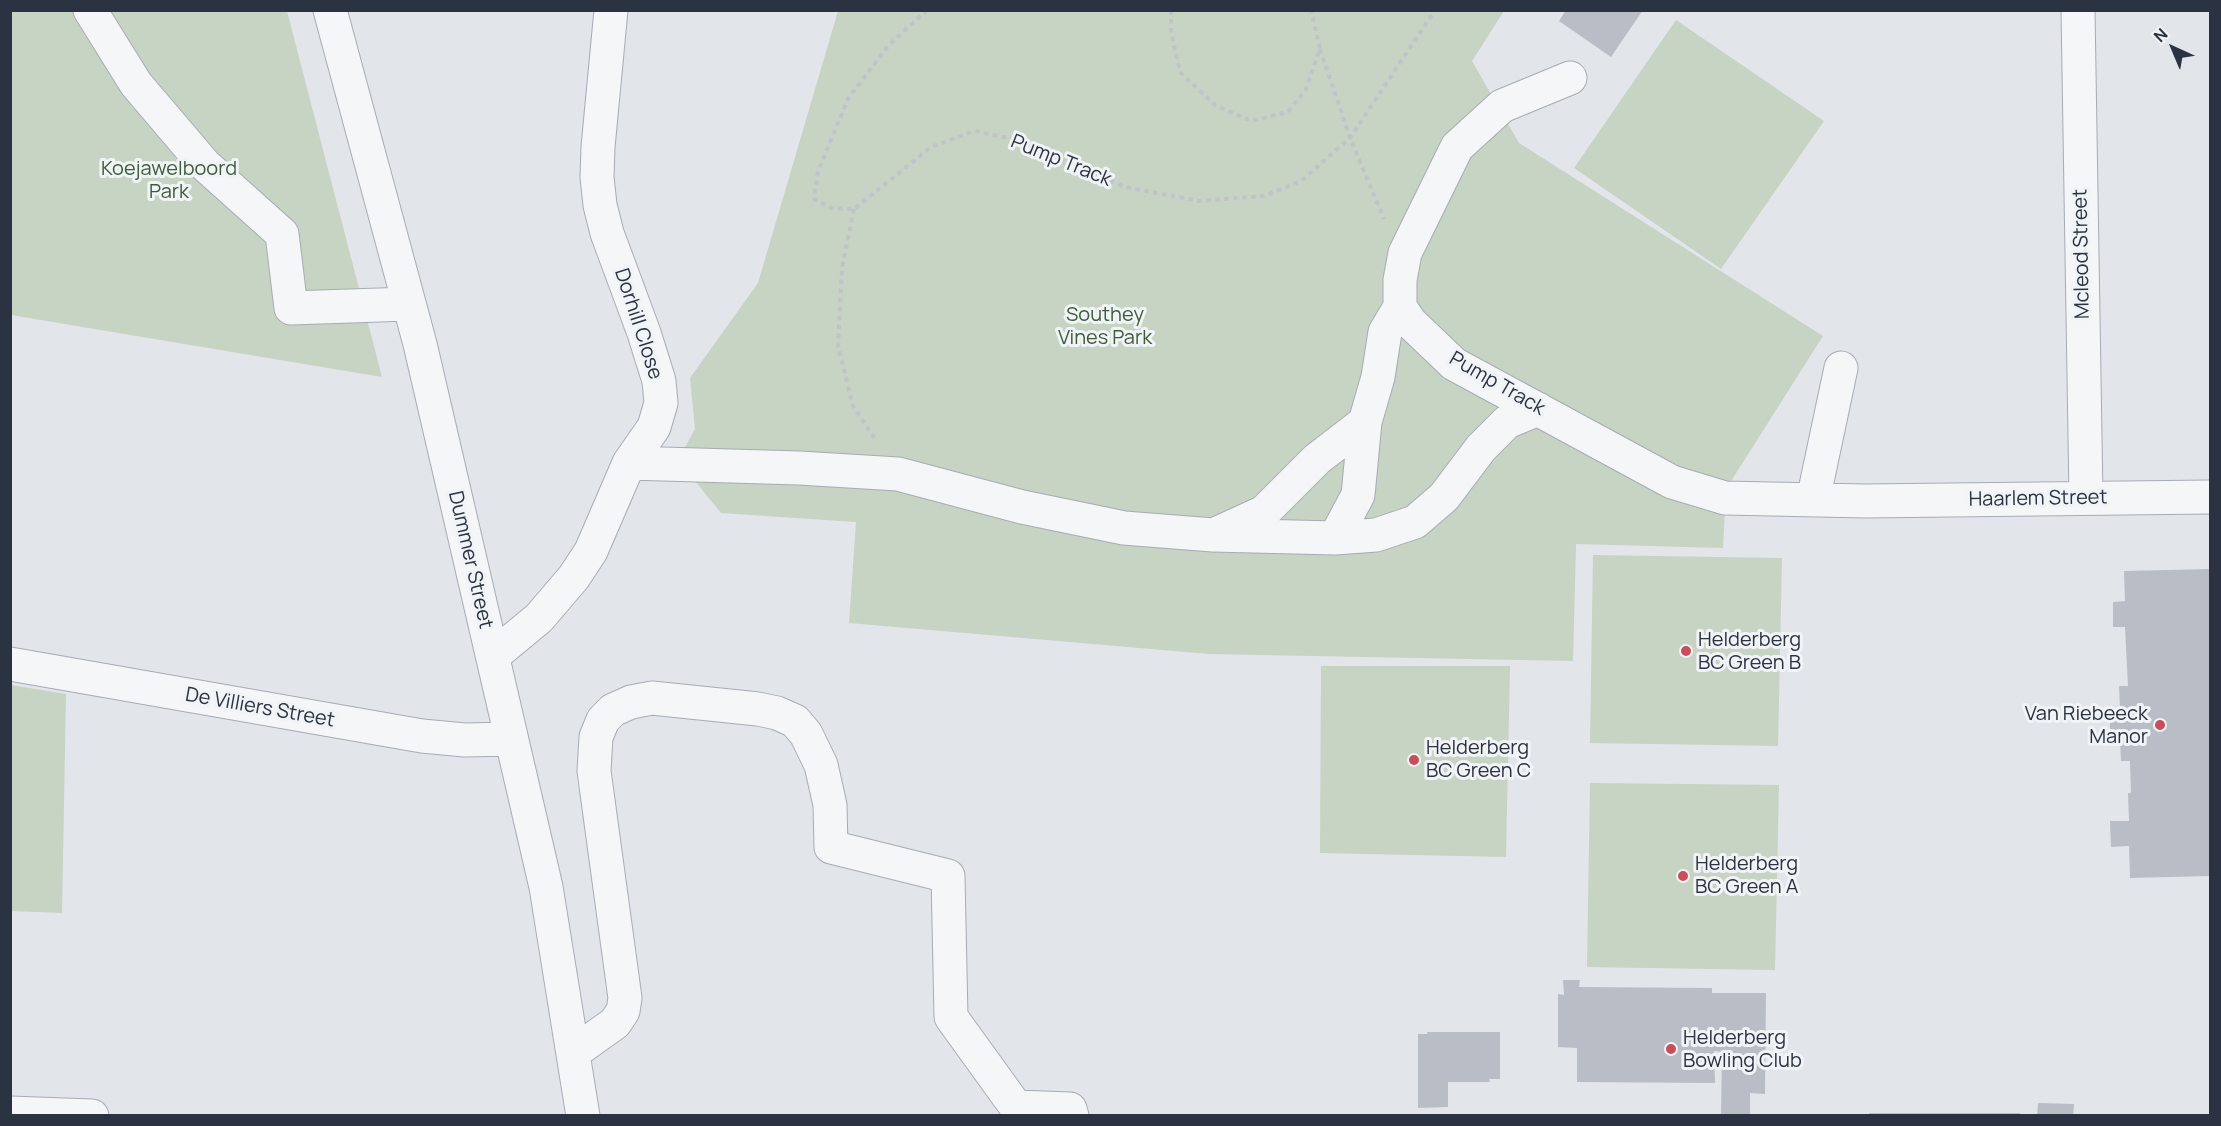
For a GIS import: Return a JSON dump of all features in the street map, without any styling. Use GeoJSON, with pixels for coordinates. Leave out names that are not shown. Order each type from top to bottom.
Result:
{"type":"FeatureCollection","features":[{"type":"Feature","properties":{"kind":"street"},"geometry":{"type":"LineString","coordinates":[[90,10],[136,84],[198,156],[282,234],[291,308],[409,304]]}},
{"type":"Feature","properties":{"kind":"street","name":"Dummer Street"},"geometry":{"type":"LineString","coordinates":[[330,10],[420,344],[546,887],[583,1116]]}},
{"type":"Feature","properties":{"kind":"street","name":"Dorhill Close"},"geometry":{"type":"LineString","coordinates":[[493,656],[539,618],[574,577],[591,551],[629,463],[654,427],[661,403],[658,381],[647,343],[607,233],[600,205],[597,177],[598,147],[611,10]]}},
{"type":"Feature","properties":{"kind":"street","name":"Mcleod Street"},"geometry":{"type":"LineString","coordinates":[[2078,10],[2086,498]]}},
{"type":"Feature","properties":{"kind":"street"},"geometry":{"type":"LineString","coordinates":[[1335,538],[1358,495],[1365,422],[1378,377],[1384,332],[1400,307],[1400,280],[1405,253],[1457,147],[1502,106],[1570,78]]}},
{"type":"Feature","properties":{"kind":"street","name":"Pump Track"},"geometry":{"type":"LineString","coordinates":[[1400,307],[1411,322],[1454,364],[1672,482],[1725,498],[1865,501]]}},
{"type":"Feature","properties":{"kind":"street"},"geometry":{"type":"LineString","coordinates":[[1813,500],[1841,368]]}},
{"type":"Feature","properties":{"kind":"street"},"geometry":{"type":"LineString","coordinates":[[629,463],[799,468],[898,474],[1022,507],[1124,528],[1213,535],[1335,538],[1376,535],[1415,522],[1444,497],[1481,448],[1507,422],[1538,409]]}},
{"type":"Feature","properties":{"kind":"street"},"geometry":{"type":"LineString","coordinates":[[1213,535],[1264,512],[1317,459],[1365,422]]}},
{"type":"Feature","properties":{"kind":"street","name":"Haarlem Street"},"geometry":{"type":"LineString","coordinates":[[1865,501],[2211,497]]}},
{"type":"Feature","properties":{"kind":"street","name":"De Villiers Street"},"geometry":{"type":"LineString","coordinates":[[10,664],[422,736],[465,740],[512,739]]}},
{"type":"Feature","properties":{"kind":"street"},"geometry":{"type":"LineString","coordinates":[[573,1053],[615,1023],[623,1011],[625,998],[594,771],[596,737],[603,720],[614,710],[631,702],[652,698],[758,709],[777,712],[795,721],[806,734],[821,765],[830,805],[831,847],[948,876],[951,1017],[1016,1107],[1070,1109],[1072,1116]]}},
{"type":"Feature","properties":{"kind":"street"},"geometry":{"type":"LineString","coordinates":[[10,1113],[92,1116]]}},
{"type":"Feature","properties":{"kind":"path"},"geometry":{"type":"LineString","coordinates":[[898,474],[854,406],[838,346],[842,268],[854,209],[831,208],[814,199],[818,171],[848,99],[888,46],[927,10]]}},
{"type":"Feature","properties":{"kind":"path"},"geometry":{"type":"LineString","coordinates":[[1171,10],[1171,32],[1180,72],[1215,105],[1251,121],[1288,112],[1306,89],[1320,48]]}},
{"type":"Feature","properties":{"kind":"path"},"geometry":{"type":"LineString","coordinates":[[1311,10],[1320,48],[1350,138],[1389,230],[1405,253]]}},
{"type":"Feature","properties":{"kind":"path","name":"Pump Track"},"geometry":{"type":"LineString","coordinates":[[854,209],[931,147],[974,131],[1013,139],[1125,187],[1199,201],[1264,196],[1301,181],[1350,138],[1435,10]]}},
{"type":"Feature","properties":{"kind":"green space","name":"Koejawelboord Park"},"geometry":{"type":"Polygon","coordinates":[[[10,11],[287,11],[382,377],[11,315],[10,11]]]}},
{"type":"Feature","properties":{"kind":"green space","name":"Southey Vines Park"},"geometry":{"type":"Polygon","coordinates":[[[838,11],[1504,11],[1472,61],[1519,143],[1823,336],[1726,489],[1723,548],[1576,544],[1573,661],[1209,654],[849,623],[856,522],[721,513],[678,460],[695,429],[690,378],[758,283],[838,11]]]}},
{"type":"Feature","properties":{"kind":"green space"},"geometry":{"type":"Polygon","coordinates":[[[1676,20],[1824,121],[1721,269],[1574,168],[1676,20]]]}},
{"type":"Feature","properties":{"kind":"green space","name":"Helderberg BC Green B"},"geometry":{"type":"Polygon","coordinates":[[[1593,555],[1782,558],[1778,746],[1590,743],[1593,555]]]}},
{"type":"Feature","properties":{"kind":"green space","name":"Helderberg BC Green C"},"geometry":{"type":"Polygon","coordinates":[[[1321,666],[1510,666],[1506,857],[1320,853],[1321,666]]]}},
{"type":"Feature","properties":{"kind":"green space"},"geometry":{"type":"Polygon","coordinates":[[[11,685],[66,694],[62,913],[11,911],[11,685]]]}},
{"type":"Feature","properties":{"kind":"green space","name":"Helderberg BC Green A"},"geometry":{"type":"Polygon","coordinates":[[[1590,783],[1779,785],[1775,970],[1587,967],[1590,783]]]}},
{"type":"Feature","properties":{"kind":"building"},"geometry":{"type":"Polygon","coordinates":[[[1566,10],[1643,10],[1611,57],[1559,21],[1566,10]]]}},
{"type":"Feature","properties":{"kind":"building","name":"Van Riebeeck Manor"},"geometry":{"type":"Polygon","coordinates":[[[2210,569],[2210,876],[2130,878],[2129,846],[2111,847],[2110,821],[2129,821],[2128,793],[2131,793],[2130,761],[2121,761],[2120,740],[2110,741],[2110,709],[2120,709],[2119,686],[2128,686],[2125,627],[2113,627],[2113,602],[2125,601],[2124,571],[2210,569]]]}},
{"type":"Feature","properties":{"kind":"building","name":"Helderberg Bowling Club"},"geometry":{"type":"Polygon","coordinates":[[[1563,980],[1580,980],[1579,987],[1712,988],[1712,993],[1766,993],[1765,1094],[1750,1093],[1750,1116],[1721,1116],[1722,1052],[1714,1051],[1715,1083],[1577,1082],[1577,1048],[1558,1047],[1558,994],[1564,995],[1563,980]]]}},
{"type":"Feature","properties":{"kind":"building"},"geometry":{"type":"Polygon","coordinates":[[[1427,1032],[1500,1032],[1500,1079],[1489,1079],[1490,1082],[1448,1082],[1448,1107],[1418,1108],[1418,1034],[1427,1034],[1427,1032]]]}},
{"type":"Feature","properties":{"kind":"building"},"geometry":{"type":"Polygon","coordinates":[[[2038,1103],[2074,1104],[2073,1116],[2037,1116],[2038,1103]]]}},
{"type":"Feature","properties":{"kind":"building"},"geometry":{"type":"Polygon","coordinates":[[[1869,1113],[2020,1113],[2020,1116],[1869,1116],[1869,1113]]]}},
{"type":"Feature","properties":{"kind":"place","name":"Helderberg BC Green B"},"geometry":{"type":"Point","coordinates":[1686,651]}},
{"type":"Feature","properties":{"kind":"place","name":"Van Riebeeck Manor"},"geometry":{"type":"Point","coordinates":[2160,725]}},
{"type":"Feature","properties":{"kind":"place","name":"Helderberg BC Green C"},"geometry":{"type":"Point","coordinates":[1414,760]}},
{"type":"Feature","properties":{"kind":"place","name":"Helderberg BC Green A"},"geometry":{"type":"Point","coordinates":[1683,876]}},
{"type":"Feature","properties":{"kind":"place","name":"Helderberg Bowling Club"},"geometry":{"type":"Point","coordinates":[1671,1049]}}]}
